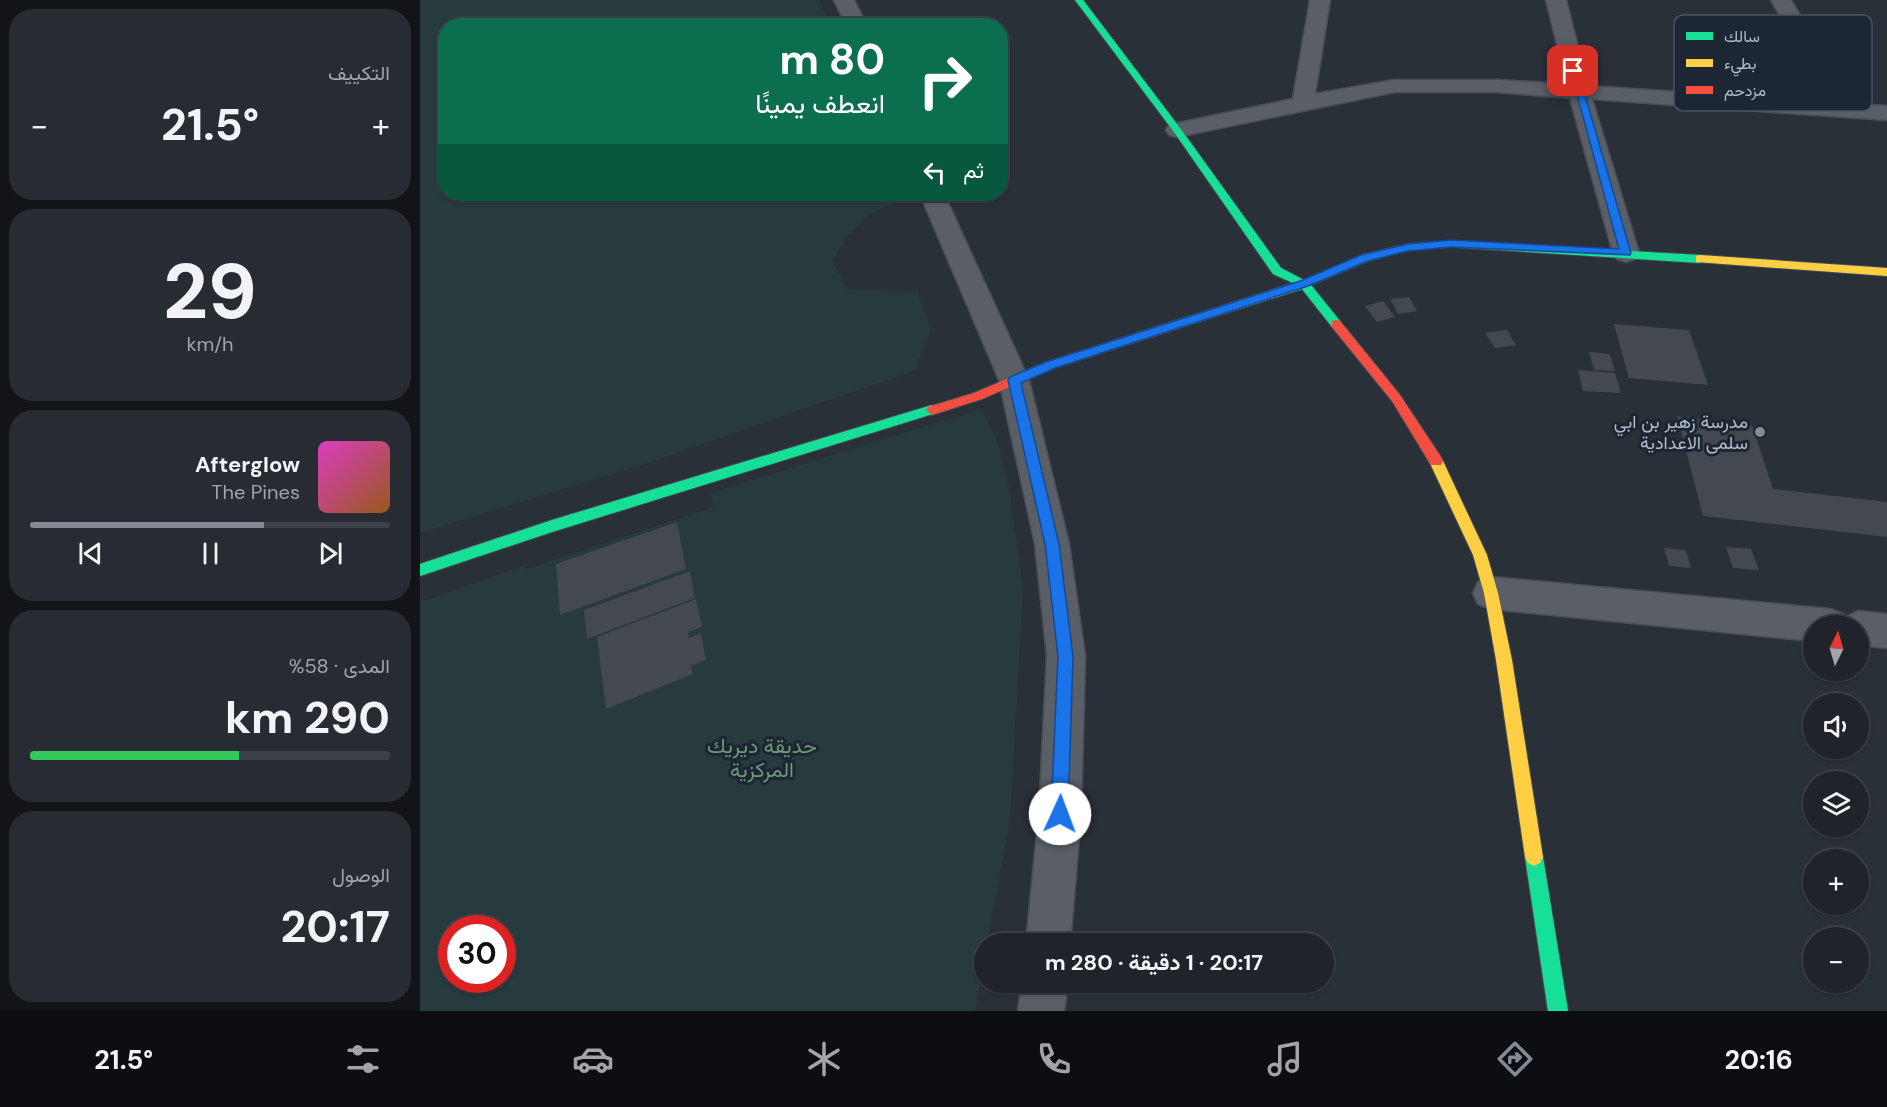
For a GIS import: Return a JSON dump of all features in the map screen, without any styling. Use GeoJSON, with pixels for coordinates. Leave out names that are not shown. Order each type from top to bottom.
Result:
{"type":"FeatureCollection","features":[{"type":"Feature","properties":{"kind":"street"},"geometry":{"type":"LineString","coordinates":[[844,0],[853,18]]}},
{"type":"Feature","properties":{"kind":"street"},"geometry":{"type":"LineString","coordinates":[[1079,0],[1177,130],[1277,271],[1304,284],[1396,398],[1435,460],[1480,555],[1491,593],[1504,660],[1558,1011]]}},
{"type":"Feature","properties":{"kind":"street"},"geometry":{"type":"LineString","coordinates":[[1303,104],[1320,0]]}},
{"type":"Feature","properties":{"kind":"street"},"geometry":{"type":"LineString","coordinates":[[1556,0],[1579,91],[1626,253]]}},
{"type":"Feature","properties":{"kind":"street"},"geometry":{"type":"LineString","coordinates":[[1781,0],[1790,15]]}},
{"type":"Feature","properties":{"kind":"street"},"geometry":{"type":"LineString","coordinates":[[1177,130],[1394,86],[1497,86],[1674,98]]}},
{"type":"Feature","properties":{"kind":"street"},"geometry":{"type":"LineString","coordinates":[[1858,111],[1887,113]]}},
{"type":"Feature","properties":{"kind":"street"},"geometry":{"type":"LineString","coordinates":[[935,201],[1014,380],[1052,544],[1066,656],[1060,814],[1049,933]]}},
{"type":"Feature","properties":{"kind":"street"},"geometry":{"type":"LineString","coordinates":[[420,570],[552,526],[978,396],[1050,365],[1304,284],[1365,258],[1408,247],[1451,244],[1626,253],[1887,272]]}},
{"type":"Feature","properties":{"kind":"street"},"geometry":{"type":"LineString","coordinates":[[1491,593],[1803,623]]}},
{"type":"Feature","properties":{"kind":"street"},"geometry":{"type":"LineString","coordinates":[[1041,1011],[1043,993]]}},
{"type":"Feature","properties":{"kind":"green space"},"geometry":{"type":"Polygon","coordinates":[[[420,0],[819,0],[827,18],[438,18],[438,201],[901,201],[868,214],[847,237],[832,260],[847,289],[918,293],[931,331],[914,371],[642,465],[420,533],[420,0]]]}},
{"type":"Feature","properties":{"kind":"green space","name":"حديقة ديريك المركزية"},"geometry":{"type":"Polygon","coordinates":[[[981,409],[999,446],[1009,487],[1023,588],[1010,821],[989,933],[974,933],[974,993],[978,993],[975,1011],[420,1011],[420,602],[526,565],[526,569],[714,507],[710,493],[981,409]]]}},
{"type":"Feature","properties":{"kind":"building"},"geometry":{"type":"Polygon","coordinates":[[[1409,297],[1417,311],[1398,314],[1390,299],[1409,297]]]}},
{"type":"Feature","properties":{"kind":"building"},"geometry":{"type":"Polygon","coordinates":[[[1383,301],[1395,317],[1377,322],[1365,306],[1383,301]]]}},
{"type":"Feature","properties":{"kind":"building"},"geometry":{"type":"Polygon","coordinates":[[[1614,324],[1689,330],[1708,385],[1629,378],[1614,324]]]}},
{"type":"Feature","properties":{"kind":"building"},"geometry":{"type":"Polygon","coordinates":[[[1507,330],[1516,345],[1495,348],[1485,333],[1507,330]]]}},
{"type":"Feature","properties":{"kind":"building"},"geometry":{"type":"Polygon","coordinates":[[[1589,352],[1610,354],[1615,371],[1594,370],[1589,352]]]}},
{"type":"Feature","properties":{"kind":"building"},"geometry":{"type":"Polygon","coordinates":[[[1578,370],[1615,373],[1621,393],[1583,391],[1578,370]]]}},
{"type":"Feature","properties":{"kind":"building"},"geometry":{"type":"Polygon","coordinates":[[[1677,416],[1752,425],[1773,489],[1887,502],[1887,537],[1703,516],[1677,416]]]}},
{"type":"Feature","properties":{"kind":"building"},"geometry":{"type":"Polygon","coordinates":[[[677,522],[686,569],[560,615],[556,564],[677,522]]]}},
{"type":"Feature","properties":{"kind":"building"},"geometry":{"type":"Polygon","coordinates":[[[1726,547],[1751,549],[1759,570],[1733,568],[1726,547]]]}},
{"type":"Feature","properties":{"kind":"building"},"geometry":{"type":"Polygon","coordinates":[[[1664,548],[1686,550],[1691,568],[1669,566],[1664,548]]]}},
{"type":"Feature","properties":{"kind":"building"},"geometry":{"type":"Polygon","coordinates":[[[690,571],[695,598],[587,639],[584,610],[690,571]]]}},
{"type":"Feature","properties":{"kind":"building"},"geometry":{"type":"Polygon","coordinates":[[[696,599],[702,627],[688,632],[689,638],[701,633],[706,660],[691,666],[693,674],[606,709],[597,637],[696,599]]]}},
{"type":"Feature","properties":{"kind":"traffic: fast"},"geometry":{"type":"LineString","coordinates":[[1079,0],[1177,130],[1277,271],[1304,284],[1336,324]]}},
{"type":"Feature","properties":{"kind":"traffic: fast"},"geometry":{"type":"LineString","coordinates":[[1141,336],[1304,284],[1365,258],[1408,247],[1451,244],[1700,259]]}},
{"type":"Feature","properties":{"kind":"traffic: fast"},"geometry":{"type":"LineString","coordinates":[[420,570],[552,526],[932,410]]}},
{"type":"Feature","properties":{"kind":"traffic: fast"},"geometry":{"type":"LineString","coordinates":[[1534,857],[1558,1011]]}},
{"type":"Feature","properties":{"kind":"traffic: slow"},"geometry":{"type":"LineString","coordinates":[[1700,259],[1887,272]]}},
{"type":"Feature","properties":{"kind":"traffic: slow"},"geometry":{"type":"LineString","coordinates":[[1436,461],[1480,555],[1491,593],[1504,660],[1534,857]]}},
{"type":"Feature","properties":{"kind":"traffic: jam"},"geometry":{"type":"LineString","coordinates":[[1336,324],[1396,398],[1436,461]]}},
{"type":"Feature","properties":{"kind":"traffic: jam"},"geometry":{"type":"LineString","coordinates":[[932,410],[978,396],[1050,365],[1141,336]]}},
{"type":"Feature","properties":{"kind":"place","name":"مدرسة زهير بن ابي سلمى الاعدادية"},"geometry":{"type":"Point","coordinates":[1760,432]}},
{"type":"Feature","properties":{"kind":"route"},"geometry":{"type":"LineString","coordinates":[[1060,814],[1066,656],[1052,544],[1014,380],[1050,365],[1304,284],[1365,258],[1408,247],[1451,244],[1626,253],[1573,71]]}}]}
